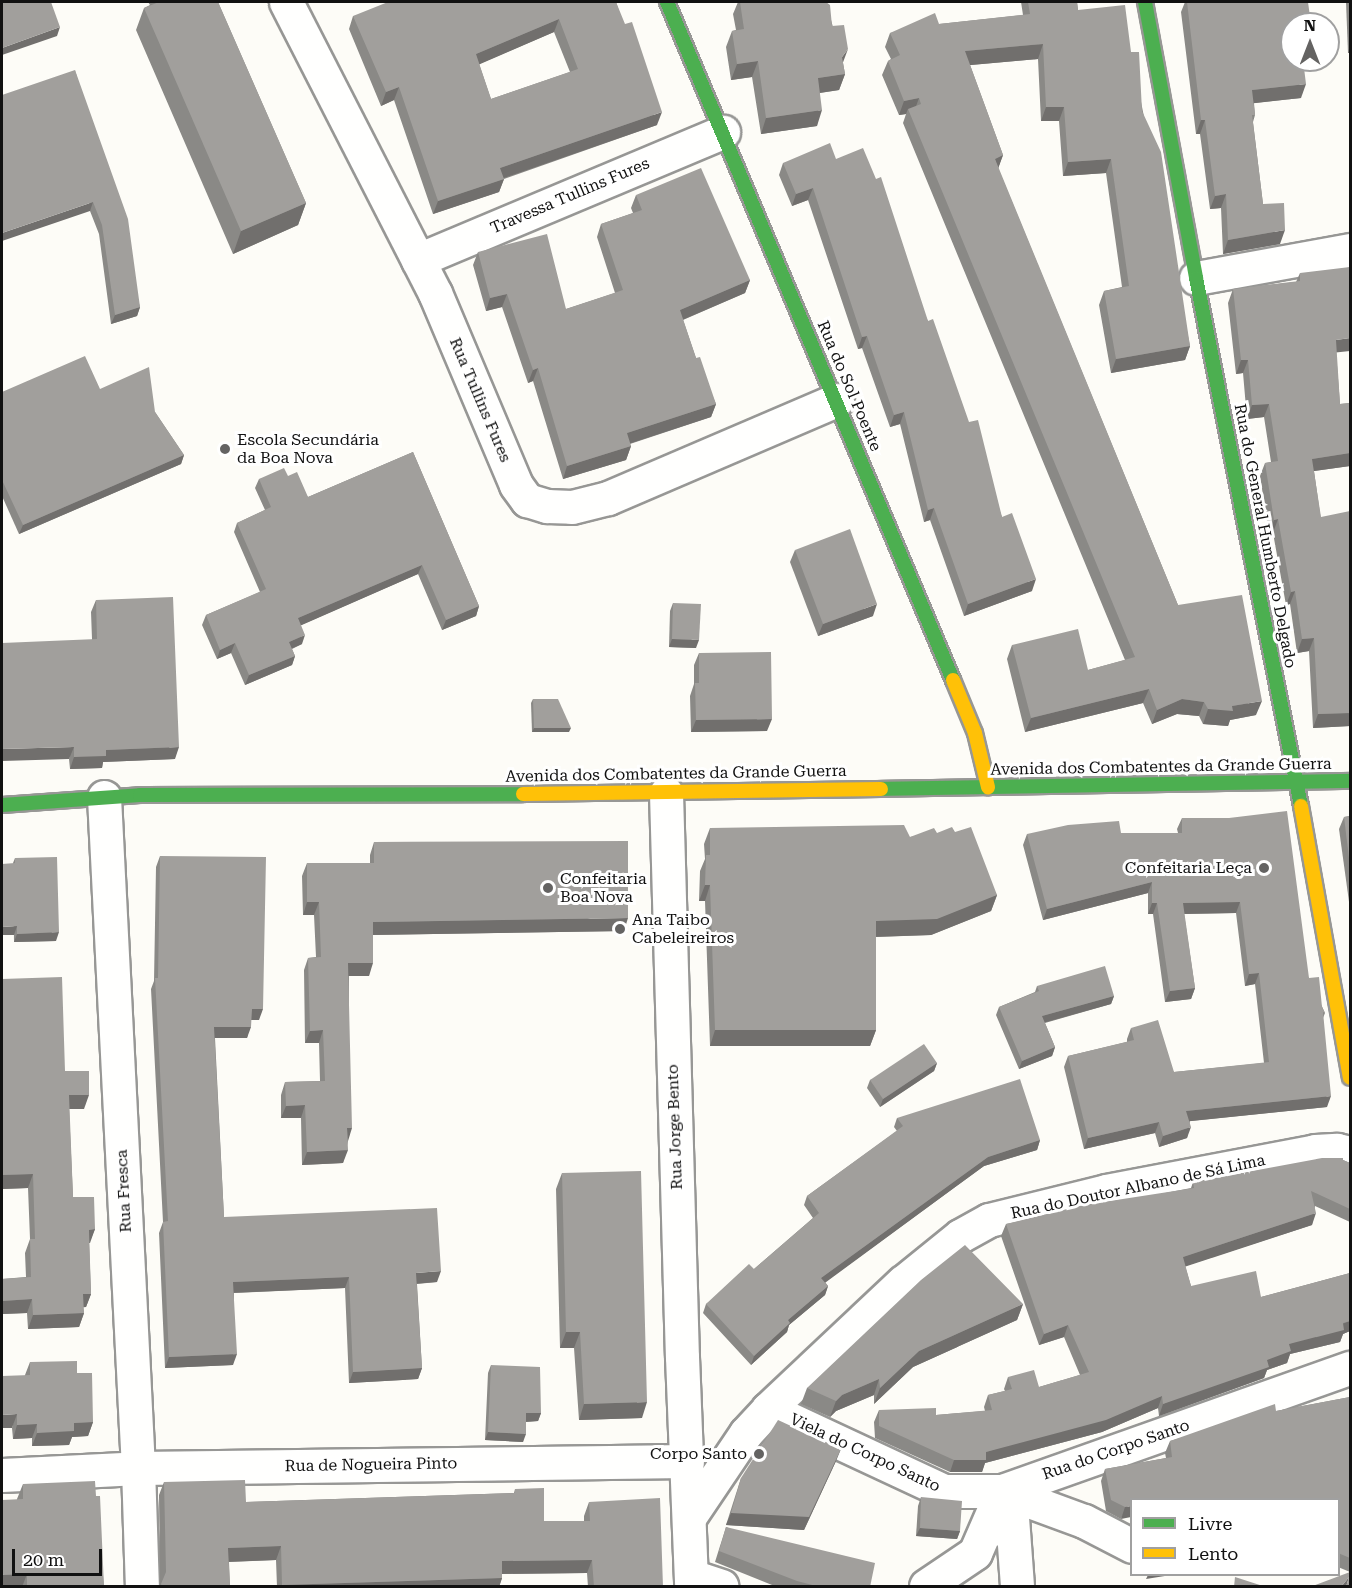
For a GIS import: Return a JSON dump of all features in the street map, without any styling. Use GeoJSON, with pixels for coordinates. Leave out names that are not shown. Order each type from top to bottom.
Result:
{"type":"FeatureCollection","features":[{"type":"Feature","properties":{"kind":"street","name":"Rua Tullins Fures"},"geometry":{"type":"LineString","coordinates":[[286,2],[435,293],[516,485],[527,500],[547,506],[572,507],[608,498],[837,400]]}},
{"type":"Feature","properties":{"kind":"street","name":"Rua do Sol Poente"},"geometry":{"type":"LineString","coordinates":[[667,2],[837,400],[975,733],[988,787]]}},
{"type":"Feature","properties":{"kind":"street","name":"Rua do General Humberto Delgado"},"geometry":{"type":"LineString","coordinates":[[1145,2],[1196,278],[1297,781],[1350,1078]]}},
{"type":"Feature","properties":{"kind":"street","name":"Travessa Tullins Fures"},"geometry":{"type":"LineString","coordinates":[[418,260],[723,132]]}},
{"type":"Feature","properties":{"kind":"street"},"geometry":{"type":"LineString","coordinates":[[1196,278],[1350,250]]}},
{"type":"Feature","properties":{"kind":"street","name":"Avenida dos Combatentes da Grande Guerra"},"geometry":{"type":"LineString","coordinates":[[2,805],[104,797],[291,793],[666,793],[1350,781]]}},
{"type":"Feature","properties":{"kind":"street","name":"Rua Jorge Bento"},"geometry":{"type":"LineString","coordinates":[[666,793],[687,1461]]}},
{"type":"Feature","properties":{"kind":"street","name":"Rua Fresca"},"geometry":{"type":"LineString","coordinates":[[104,797],[142,1587]]}},
{"type":"Feature","properties":{"kind":"street","name":"Rua do Doutor Albano de Sá Lima"},"geometry":{"type":"LineString","coordinates":[[690,1516],[746,1434],[768,1409],[903,1282],[960,1236],[989,1220],[1106,1191],[1245,1163],[1315,1151],[1337,1150],[1350,1153]]}},
{"type":"Feature","properties":{"kind":"street","name":"Rua do Corpo Santo"},"geometry":{"type":"LineString","coordinates":[[1002,1491],[1350,1368]]}},
{"type":"Feature","properties":{"kind":"street","name":"Viela do Corpo Santo"},"geometry":{"type":"LineString","coordinates":[[768,1409],[944,1491],[1002,1491],[1084,1521],[1130,1545]]}},
{"type":"Feature","properties":{"kind":"street"},"geometry":{"type":"LineString","coordinates":[[687,1461],[690,1516],[701,1583]]}},
{"type":"Feature","properties":{"kind":"street","name":"Rua de Nogueira Pinto"},"geometry":{"type":"LineString","coordinates":[[2,1475],[138,1468],[687,1461]]}},
{"type":"Feature","properties":{"kind":"street"},"geometry":{"type":"LineString","coordinates":[[926,1587],[975,1553],[1002,1491]]}},
{"type":"Feature","properties":{"kind":"street"},"geometry":{"type":"LineString","coordinates":[[952,1587],[992,1552],[1011,1504],[1017,1587]]}},
{"type":"Feature","properties":{"kind":"building"},"geometry":{"type":"Polygon","coordinates":[[[2,2],[51,2],[60,27],[2,48],[2,2]]]}},
{"type":"Feature","properties":{"kind":"building"},"geometry":{"type":"Polygon","coordinates":[[[159,2],[218,2],[306,203],[241,231],[144,8],[159,2]]]}},
{"type":"Feature","properties":{"kind":"building"},"geometry":{"type":"Polygon","coordinates":[[[388,2],[616,2],[625,24],[632,22],[662,112],[500,168],[504,179],[438,201],[399,87],[386,92],[353,16],[388,2]],[[559,19],[476,54],[491,99],[578,69],[559,19]]]}},
{"type":"Feature","properties":{"kind":"building"},"geometry":{"type":"Polygon","coordinates":[[[740,2],[826,2],[830,5],[832,26],[844,25],[848,49],[842,57],[845,74],[818,78],[822,110],[766,118],[758,61],[737,64],[732,31],[744,29],[740,2]]]}},
{"type":"Feature","properties":{"kind":"building"},"geometry":{"type":"Polygon","coordinates":[[[1028,2],[1077,2],[1078,10],[1125,5],[1131,52],[1139,52],[1142,111],[1161,152],[1190,346],[1116,359],[1104,291],[1129,286],[1111,159],[1068,162],[1064,107],[1046,107],[1043,44],[965,51],[1003,155],[995,159],[1178,605],[1242,595],[1262,701],[1232,706],[1233,711],[1208,709],[1204,702],[1182,699],[1157,710],[1149,689],[1031,718],[1012,645],[1078,629],[1088,670],[1135,657],[908,109],[921,104],[919,98],[904,101],[888,61],[900,55],[890,33],[935,13],[939,24],[1030,14],[1028,2]]]}},
{"type":"Feature","properties":{"kind":"building"},"geometry":{"type":"Polygon","coordinates":[[[1187,2],[1308,2],[1309,12],[1280,12],[1280,72],[1304,72],[1306,84],[1252,90],[1255,115],[1252,115],[1263,204],[1284,203],[1285,230],[1228,240],[1226,194],[1215,196],[1205,120],[1201,120],[1187,2]]]}},
{"type":"Feature","properties":{"kind":"building"},"geometry":{"type":"Polygon","coordinates":[[[75,70],[128,219],[140,307],[115,315],[102,225],[93,202],[2,233],[2,95],[75,70]]]}},
{"type":"Feature","properties":{"kind":"building"},"geometry":{"type":"Polygon","coordinates":[[[830,143],[836,159],[863,148],[876,179],[881,177],[928,321],[933,319],[969,422],[978,420],[1002,517],[1012,513],[1036,579],[968,604],[934,508],[928,510],[904,412],[894,415],[867,336],[862,337],[813,188],[796,194],[783,163],[830,143]]]}},
{"type":"Feature","properties":{"kind":"building"},"geometry":{"type":"Polygon","coordinates":[[[701,168],[750,280],[680,310],[696,358],[700,357],[716,404],[627,433],[631,446],[567,466],[538,368],[533,370],[507,294],[490,298],[478,252],[547,234],[566,309],[623,290],[601,224],[642,210],[636,195],[701,168]]]}},
{"type":"Feature","properties":{"kind":"building"},"geometry":{"type":"Polygon","coordinates":[[[1350,267],[1350,338],[1336,340],[1340,404],[1350,403],[1350,453],[1312,459],[1321,517],[1350,511],[1350,713],[1318,714],[1314,638],[1302,639],[1295,591],[1291,592],[1278,519],[1274,520],[1265,463],[1278,461],[1269,404],[1252,405],[1248,360],[1241,360],[1233,289],[1300,281],[1300,273],[1350,267]]]}},
{"type":"Feature","properties":{"kind":"building"},"geometry":{"type":"Polygon","coordinates":[[[85,356],[100,389],[149,367],[155,412],[184,455],[23,525],[2,480],[2,392],[85,356]]]}},
{"type":"Feature","properties":{"kind":"building"},"geometry":{"type":"Polygon","coordinates":[[[413,452],[479,606],[446,620],[422,565],[298,618],[305,635],[289,642],[295,656],[249,675],[235,643],[220,650],[206,615],[266,589],[237,523],[271,507],[259,479],[284,468],[288,476],[297,472],[308,497],[413,452]]]}},
{"type":"Feature","properties":{"kind":"building"},"geometry":{"type":"Polygon","coordinates":[[[850,529],[877,604],[823,624],[795,550],[850,529]]]}},
{"type":"Feature","properties":{"kind":"building"},"geometry":{"type":"Polygon","coordinates":[[[173,597],[179,747],[106,750],[106,756],[74,757],[74,747],[2,749],[2,643],[97,639],[96,600],[173,597]]]}},
{"type":"Feature","properties":{"kind":"building"},"geometry":{"type":"Polygon","coordinates":[[[673,603],[701,604],[699,640],[672,639],[673,603]]]}},
{"type":"Feature","properties":{"kind":"building"},"geometry":{"type":"Polygon","coordinates":[[[771,652],[772,719],[696,720],[695,683],[699,683],[699,653],[771,652]]]}},
{"type":"Feature","properties":{"kind":"building"},"geometry":{"type":"Polygon","coordinates":[[[533,699],[558,699],[571,728],[534,728],[533,699]]]}},
{"type":"Feature","properties":{"kind":"building"},"geometry":{"type":"Polygon","coordinates":[[[1287,811],[1309,978],[1319,977],[1322,1007],[1325,1013],[1323,1012],[1331,1096],[1186,1111],[1191,1127],[1163,1136],[1159,1122],[1088,1138],[1068,1056],[1134,1040],[1131,1028],[1158,1020],[1174,1072],[1269,1062],[1259,973],[1249,974],[1240,902],[1183,903],[1195,988],[1170,991],[1157,903],[1152,903],[1152,882],[1047,909],[1027,834],[1068,825],[1119,821],[1121,833],[1182,833],[1182,818],[1229,818],[1287,811]]]}},
{"type":"Feature","properties":{"kind":"building"},"geometry":{"type":"Polygon","coordinates":[[[1350,816],[1350,866],[1344,817],[1350,816]]]}},
{"type":"Feature","properties":{"kind":"building"},"geometry":{"type":"Polygon","coordinates":[[[904,825],[910,837],[934,828],[937,833],[952,827],[955,832],[971,827],[997,895],[937,919],[876,921],[876,1030],[715,1030],[710,885],[705,885],[706,855],[710,855],[710,828],[904,825]]]}},
{"type":"Feature","properties":{"kind":"building"},"geometry":{"type":"Polygon","coordinates":[[[628,841],[628,918],[373,922],[373,963],[348,963],[352,1128],[347,1128],[348,1150],[307,1152],[305,1105],[286,1106],[285,1082],[325,1081],[323,1030],[310,1031],[308,958],[321,957],[319,902],[307,902],[307,863],[374,863],[374,842],[628,841]]]}},
{"type":"Feature","properties":{"kind":"building"},"geometry":{"type":"Polygon","coordinates":[[[160,856],[266,857],[263,1009],[252,1009],[251,1027],[214,1027],[224,1217],[437,1208],[441,1271],[416,1273],[422,1368],[353,1372],[349,1277],[233,1282],[237,1354],[169,1357],[163,1222],[168,1221],[155,978],[158,978],[160,856]]]}},
{"type":"Feature","properties":{"kind":"building"},"geometry":{"type":"Polygon","coordinates":[[[57,857],[59,932],[17,934],[17,926],[2,927],[2,864],[15,863],[15,858],[57,857]]]}},
{"type":"Feature","properties":{"kind":"building"},"geometry":{"type":"Polygon","coordinates":[[[1105,966],[1114,996],[1042,1016],[1055,1047],[1022,1061],[999,1007],[1039,991],[1037,986],[1105,966]]]}},
{"type":"Feature","properties":{"kind":"building"},"geometry":{"type":"Polygon","coordinates":[[[62,977],[65,1071],[89,1071],[89,1095],[69,1095],[73,1197],[94,1197],[95,1229],[89,1230],[91,1294],[83,1294],[84,1313],[33,1315],[32,1299],[2,1301],[2,1279],[31,1277],[30,1239],[35,1239],[33,1174],[2,1175],[2,979],[62,977]]]}},
{"type":"Feature","properties":{"kind":"building"},"geometry":{"type":"Polygon","coordinates":[[[924,1044],[937,1063],[883,1099],[870,1080],[924,1044]]]}},
{"type":"Feature","properties":{"kind":"building"},"geometry":{"type":"Polygon","coordinates":[[[1020,1079],[1040,1140],[988,1157],[821,1278],[828,1286],[788,1320],[790,1323],[754,1356],[706,1304],[749,1264],[754,1269],[819,1213],[807,1196],[903,1126],[897,1118],[1020,1079]]]}},
{"type":"Feature","properties":{"kind":"building"},"geometry":{"type":"Polygon","coordinates":[[[1322,1158],[1343,1158],[1350,1163],[1350,1209],[1311,1191],[1316,1213],[1183,1257],[1191,1286],[1256,1271],[1261,1297],[1350,1273],[1350,1321],[1343,1323],[1344,1330],[1289,1344],[1291,1351],[1267,1360],[1269,1367],[1163,1404],[1162,1396],[1106,1420],[986,1452],[986,1460],[954,1460],[879,1426],[879,1410],[936,1408],[936,1415],[992,1410],[988,1395],[1012,1389],[1008,1377],[1034,1370],[1039,1387],[1089,1372],[1068,1325],[1044,1334],[1006,1224],[1084,1205],[1194,1188],[1193,1182],[1322,1158]]]}},
{"type":"Feature","properties":{"kind":"building"},"geometry":{"type":"Polygon","coordinates":[[[641,1171],[647,1402],[584,1404],[580,1332],[566,1332],[562,1173],[641,1171]]]}},
{"type":"Feature","properties":{"kind":"building"},"geometry":{"type":"Polygon","coordinates":[[[965,1245],[1023,1304],[919,1351],[880,1388],[879,1379],[842,1395],[836,1401],[807,1388],[921,1280],[965,1245]]]}},
{"type":"Feature","properties":{"kind":"building"},"geometry":{"type":"Polygon","coordinates":[[[77,1361],[77,1373],[92,1373],[93,1422],[74,1423],[74,1431],[37,1433],[37,1424],[17,1425],[17,1414],[2,1415],[2,1376],[30,1375],[30,1362],[77,1361]]]}},
{"type":"Feature","properties":{"kind":"building"},"geometry":{"type":"Polygon","coordinates":[[[491,1365],[540,1367],[541,1413],[526,1413],[526,1434],[488,1432],[491,1365]]]}},
{"type":"Feature","properties":{"kind":"building"},"geometry":{"type":"Polygon","coordinates":[[[1350,1397],[1350,1558],[1340,1554],[1340,1498],[1130,1498],[1130,1506],[1125,1507],[1111,1500],[1105,1469],[1172,1457],[1170,1441],[1275,1404],[1276,1411],[1350,1397]]]}},
{"type":"Feature","properties":{"kind":"building"},"geometry":{"type":"Polygon","coordinates":[[[778,1420],[841,1449],[809,1517],[731,1513],[741,1478],[778,1420]]]}},
{"type":"Feature","properties":{"kind":"building"},"geometry":{"type":"Polygon","coordinates":[[[245,1480],[246,1502],[515,1493],[515,1489],[544,1488],[544,1521],[590,1521],[589,1502],[660,1498],[663,1587],[594,1587],[592,1560],[502,1561],[502,1578],[282,1585],[281,1546],[228,1548],[230,1587],[162,1587],[166,1572],[164,1482],[245,1480]]]}},
{"type":"Feature","properties":{"kind":"building"},"geometry":{"type":"Polygon","coordinates":[[[95,1481],[96,1496],[100,1496],[104,1587],[27,1587],[27,1574],[2,1575],[2,1500],[23,1499],[23,1484],[95,1481]]]}},
{"type":"Feature","properties":{"kind":"building"},"geometry":{"type":"Polygon","coordinates":[[[921,1497],[962,1501],[960,1531],[920,1528],[921,1497]]]}},
{"type":"Feature","properties":{"kind":"building"},"geometry":{"type":"Polygon","coordinates":[[[726,1527],[875,1563],[870,1587],[820,1587],[797,1581],[719,1551],[726,1527]]]}},
{"type":"Feature","properties":{"kind":"building"},"geometry":{"type":"Polygon","coordinates":[[[1350,1572],[1350,1587],[1346,1587],[1349,1577],[1341,1587],[1310,1587],[1340,1576],[1350,1572]]]}},
{"type":"Feature","properties":{"kind":"building"},"geometry":{"type":"Polygon","coordinates":[[[1235,1577],[1266,1587],[1234,1587],[1235,1577]]]}},
{"type":"Feature","properties":{"kind":"traffic: fast"},"geometry":{"type":"LineString","coordinates":[[667,2],[953,680]]}},
{"type":"Feature","properties":{"kind":"traffic: fast"},"geometry":{"type":"LineString","coordinates":[[1145,2],[1196,278],[1301,806]]}},
{"type":"Feature","properties":{"kind":"traffic: fast"},"geometry":{"type":"LineString","coordinates":[[881,789],[1350,781]]}},
{"type":"Feature","properties":{"kind":"traffic: fast"},"geometry":{"type":"LineString","coordinates":[[2,805],[140,795],[523,794]]}},
{"type":"Feature","properties":{"kind":"traffic: slow"},"geometry":{"type":"LineString","coordinates":[[953,680],[975,733],[988,787]]}},
{"type":"Feature","properties":{"kind":"traffic: slow"},"geometry":{"type":"LineString","coordinates":[[523,794],[881,789]]}},
{"type":"Feature","properties":{"kind":"traffic: slow"},"geometry":{"type":"LineString","coordinates":[[1301,806],[1350,1078]]}},
{"type":"Feature","properties":{"kind":"place","name":"Escola Secundária da Boa Nova"},"geometry":{"type":"Point","coordinates":[225,449]}},
{"type":"Feature","properties":{"kind":"place","name":"Confeitaria Leça"},"geometry":{"type":"Point","coordinates":[1264,868]}},
{"type":"Feature","properties":{"kind":"place","name":"Confeitaria Boa Nova"},"geometry":{"type":"Point","coordinates":[548,888]}},
{"type":"Feature","properties":{"kind":"place","name":"Ana Taibo Cabeleireiros"},"geometry":{"type":"Point","coordinates":[620,929]}},
{"type":"Feature","properties":{"kind":"place","name":"Corpo Santo"},"geometry":{"type":"Point","coordinates":[759,1454]}}]}
